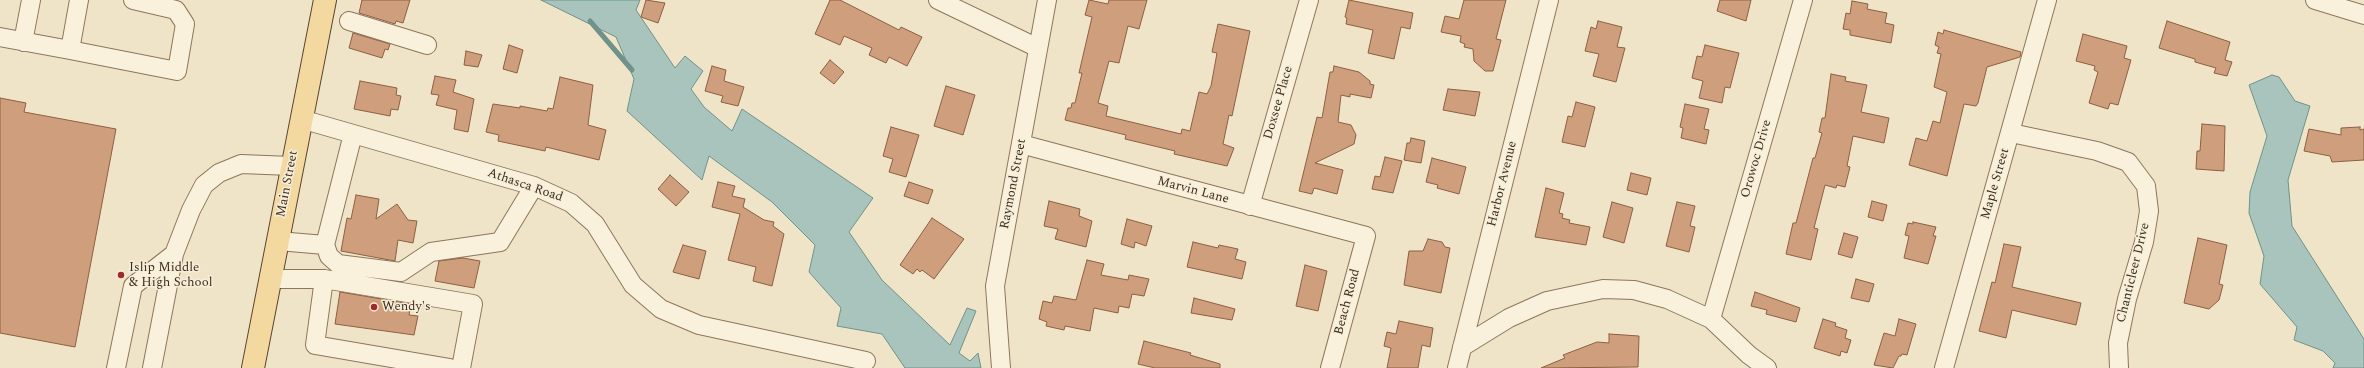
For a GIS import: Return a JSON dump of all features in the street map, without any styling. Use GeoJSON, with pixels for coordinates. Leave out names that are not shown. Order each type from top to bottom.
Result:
{"type":"FeatureCollection","features":[{"type":"Feature","properties":{"kind":"main road","name":"Main Street"},"geometry":{"type":"LineString","coordinates":[[253,368],[271,279],[291,166],[325,0]]}},
{"type":"Feature","properties":{"kind":"street"},"geometry":{"type":"LineString","coordinates":[[23,42],[31,0]]}},
{"type":"Feature","properties":{"kind":"street"},"geometry":{"type":"LineString","coordinates":[[70,50],[79,0]]}},
{"type":"Feature","properties":{"kind":"street"},"geometry":{"type":"LineString","coordinates":[[0,37],[177,71],[185,24],[182,19],[176,10],[133,0]]}},
{"type":"Feature","properties":{"kind":"street"},"geometry":{"type":"LineString","coordinates":[[938,0],[1038,48]]}},
{"type":"Feature","properties":{"kind":"street","name":"Raymond Street"},"geometry":{"type":"LineString","coordinates":[[1002,368],[995,286],[1047,0]]}},
{"type":"Feature","properties":{"kind":"street","name":"Doxsee Place"},"geometry":{"type":"LineString","coordinates":[[1250,206],[1309,0]]}},
{"type":"Feature","properties":{"kind":"street","name":"Harbor Avenue"},"geometry":{"type":"LineString","coordinates":[[1456,368],[1549,0]]}},
{"type":"Feature","properties":{"kind":"street","name":"Orowoc Drive"},"geometry":{"type":"LineString","coordinates":[[1711,319],[1803,0]]}},
{"type":"Feature","properties":{"kind":"street","name":"Maple Street"},"geometry":{"type":"LineString","coordinates":[[1944,368],[2047,0]]}},
{"type":"Feature","properties":{"kind":"street"},"geometry":{"type":"LineString","coordinates":[[2315,0],[2364,15]]}},
{"type":"Feature","properties":{"kind":"street"},"geometry":{"type":"LineString","coordinates":[[349,21],[427,45]]}},
{"type":"Feature","properties":{"kind":"street","name":"Athasca Road"},"geometry":{"type":"LineString","coordinates":[[301,119],[534,186],[572,202],[595,224],[633,285],[661,309],[699,325],[866,361]]}},
{"type":"Feature","properties":{"kind":"street","name":"Chanticleer Drive"},"geometry":{"type":"LineString","coordinates":[[2011,133],[2097,151],[2128,162],[2146,186],[2149,212],[2144,242],[2126,299],[2118,343],[2119,368]]}},
{"type":"Feature","properties":{"kind":"street"},"geometry":{"type":"LineString","coordinates":[[353,134],[325,245],[330,256],[338,264],[401,272],[431,252],[500,242],[534,186]]}},
{"type":"Feature","properties":{"kind":"street","name":"Marvin Lane"},"geometry":{"type":"LineString","coordinates":[[1021,144],[1366,236]]}},
{"type":"Feature","properties":{"kind":"street"},"geometry":{"type":"LineString","coordinates":[[152,368],[174,254],[191,210],[204,185],[218,173],[241,164],[291,166]]}},
{"type":"Feature","properties":{"kind":"street","name":"Beach Road"},"geometry":{"type":"LineString","coordinates":[[1330,368],[1366,236]]}},
{"type":"Feature","properties":{"kind":"street"},"geometry":{"type":"LineString","coordinates":[[278,241],[325,245]]}},
{"type":"Feature","properties":{"kind":"street"},"geometry":{"type":"LineString","coordinates":[[116,368],[133,286],[174,254]]}},
{"type":"Feature","properties":{"kind":"street"},"geometry":{"type":"LineString","coordinates":[[271,279],[324,279],[473,304],[461,368]]}},
{"type":"Feature","properties":{"kind":"street"},"geometry":{"type":"LineString","coordinates":[[324,279],[315,345],[450,368]]}},
{"type":"Feature","properties":{"kind":"street"},"geometry":{"type":"LineString","coordinates":[[1462,347],[1509,318],[1547,301],[1603,289],[1634,290],[1667,299],[1711,319],[1749,355],[1767,368]]}},
{"type":"Feature","properties":{"kind":"water"},"geometry":{"type":"Polygon","coordinates":[[[541,0],[640,0],[636,10],[675,68],[685,56],[703,71],[691,89],[704,107],[732,131],[742,109],[873,198],[849,232],[882,280],[950,345],[967,308],[976,311],[959,353],[970,361],[978,353],[981,368],[905,368],[882,334],[837,326],[841,308],[809,272],[815,245],[772,202],[709,156],[702,180],[627,111],[634,79],[616,37],[541,0]]]}},
{"type":"Feature","properties":{"kind":"water"},"geometry":{"type":"Polygon","coordinates":[[[2272,75],[2279,77],[2295,101],[2310,106],[2288,180],[2292,226],[2364,339],[2364,368],[2333,368],[2335,363],[2323,351],[2294,340],[2297,327],[2260,284],[2264,256],[2249,213],[2250,192],[2267,136],[2249,85],[2272,75]]]}},
{"type":"Feature","properties":{"kind":"building"},"geometry":{"type":"Polygon","coordinates":[[[362,0],[410,0],[403,23],[396,21],[395,24],[359,13],[362,0]]]}},
{"type":"Feature","properties":{"kind":"building"},"geometry":{"type":"Polygon","coordinates":[[[646,0],[665,3],[658,23],[641,17],[646,0]]]}},
{"type":"Feature","properties":{"kind":"building"},"geometry":{"type":"Polygon","coordinates":[[[830,0],[840,0],[899,30],[901,27],[922,37],[907,66],[889,57],[886,63],[869,55],[872,48],[844,36],[840,45],[815,34],[830,0]]]}},
{"type":"Feature","properties":{"kind":"building"},"geometry":{"type":"Polygon","coordinates":[[[1089,0],[1108,4],[1109,0],[1147,0],[1139,29],[1128,26],[1119,63],[1109,61],[1098,103],[1108,106],[1106,116],[1181,134],[1182,129],[1190,131],[1199,92],[1207,94],[1211,86],[1217,53],[1212,52],[1218,24],[1250,31],[1232,116],[1229,115],[1223,144],[1234,148],[1227,166],[1174,154],[1175,151],[1125,139],[1126,135],[1065,120],[1068,108],[1071,108],[1072,103],[1075,103],[1082,73],[1079,73],[1092,17],[1085,15],[1089,0]]]}},
{"type":"Feature","properties":{"kind":"building"},"geometry":{"type":"Polygon","coordinates":[[[1349,0],[1413,13],[1410,29],[1401,27],[1394,59],[1368,53],[1373,30],[1346,24],[1347,18],[1345,17],[1349,0]]]}},
{"type":"Feature","properties":{"kind":"building"},"geometry":{"type":"Polygon","coordinates":[[[1464,0],[1506,0],[1496,39],[1501,40],[1493,71],[1485,71],[1474,61],[1473,49],[1464,47],[1465,44],[1460,42],[1461,36],[1441,32],[1445,16],[1459,19],[1464,0]]]}},
{"type":"Feature","properties":{"kind":"building"},"geometry":{"type":"Polygon","coordinates":[[[1720,0],[1751,0],[1746,21],[1717,11],[1720,0]]]}},
{"type":"Feature","properties":{"kind":"building"},"geometry":{"type":"Polygon","coordinates":[[[1852,1],[1868,4],[1867,9],[1887,13],[1885,23],[1894,25],[1891,43],[1850,35],[1850,30],[1843,29],[1846,13],[1850,14],[1852,1]]]}},
{"type":"Feature","properties":{"kind":"building"},"geometry":{"type":"Polygon","coordinates":[[[1598,21],[1622,27],[1617,47],[1625,48],[1616,82],[1593,76],[1599,54],[1585,51],[1591,27],[1596,29],[1598,21]]]}},
{"type":"Feature","properties":{"kind":"building"},"geometry":{"type":"Polygon","coordinates":[[[2167,21],[2230,42],[2225,60],[2232,62],[2227,76],[2214,73],[2216,68],[2195,62],[2195,59],[2159,48],[2167,21]]]}},
{"type":"Feature","properties":{"kind":"building"},"geometry":{"type":"Polygon","coordinates":[[[1944,30],[2021,52],[2020,57],[1987,67],[1978,103],[1976,106],[1964,104],[1947,176],[1909,165],[1916,138],[1927,141],[1933,121],[1940,123],[1947,92],[1934,87],[1941,54],[1937,53],[1939,47],[1935,45],[1938,32],[1943,34],[1944,30]]]}},
{"type":"Feature","properties":{"kind":"building"},"geometry":{"type":"Polygon","coordinates":[[[353,33],[390,44],[388,50],[385,49],[382,58],[349,48],[353,33]]]}},
{"type":"Feature","properties":{"kind":"building"},"geometry":{"type":"Polygon","coordinates":[[[2083,34],[2127,46],[2124,58],[2131,60],[2118,105],[2110,103],[2108,109],[2089,103],[2098,72],[2094,70],[2095,66],[2076,61],[2083,34]]]}},
{"type":"Feature","properties":{"kind":"building"},"geometry":{"type":"Polygon","coordinates":[[[509,45],[523,50],[517,73],[503,69],[509,45]]]}},
{"type":"Feature","properties":{"kind":"building"},"geometry":{"type":"Polygon","coordinates":[[[1705,45],[1739,53],[1730,88],[1725,87],[1722,103],[1699,98],[1703,81],[1692,78],[1697,56],[1702,57],[1705,45]]]}},
{"type":"Feature","properties":{"kind":"building"},"geometry":{"type":"Polygon","coordinates":[[[466,51],[482,55],[478,67],[464,65],[466,51]]]}},
{"type":"Feature","properties":{"kind":"building"},"geometry":{"type":"Polygon","coordinates":[[[830,60],[844,72],[834,84],[820,73],[830,60]]]}},
{"type":"Feature","properties":{"kind":"building"},"geometry":{"type":"Polygon","coordinates":[[[712,66],[726,70],[724,81],[744,87],[738,106],[721,102],[723,96],[705,91],[712,66]]]}},
{"type":"Feature","properties":{"kind":"building"},"geometry":{"type":"Polygon","coordinates":[[[1334,66],[1359,72],[1370,81],[1370,84],[1374,85],[1371,98],[1350,94],[1350,97],[1341,95],[1338,122],[1351,125],[1356,135],[1354,144],[1315,163],[1343,170],[1337,194],[1314,188],[1312,194],[1299,191],[1317,117],[1322,118],[1330,72],[1333,72],[1334,66]]]}},
{"type":"Feature","properties":{"kind":"building"},"geometry":{"type":"Polygon","coordinates":[[[1831,74],[1846,77],[1845,81],[1867,85],[1861,112],[1889,118],[1884,143],[1853,136],[1847,166],[1850,167],[1845,187],[1837,185],[1836,188],[1825,185],[1814,228],[1818,229],[1811,260],[1786,254],[1793,223],[1796,223],[1813,158],[1815,158],[1822,133],[1819,132],[1822,118],[1825,118],[1831,74]]]}},
{"type":"Feature","properties":{"kind":"building"},"geometry":{"type":"Polygon","coordinates":[[[435,76],[456,80],[453,92],[474,99],[468,132],[454,129],[457,110],[436,105],[439,95],[431,94],[435,76]]]}},
{"type":"Feature","properties":{"kind":"building"},"geometry":{"type":"Polygon","coordinates":[[[560,77],[593,85],[588,125],[606,130],[599,160],[546,147],[545,151],[498,141],[499,135],[486,132],[493,104],[520,108],[520,106],[547,111],[548,108],[553,109],[560,77]]]}},
{"type":"Feature","properties":{"kind":"building"},"geometry":{"type":"Polygon","coordinates":[[[360,81],[397,88],[396,95],[401,96],[398,110],[391,109],[390,116],[354,109],[360,81]]]}},
{"type":"Feature","properties":{"kind":"building"},"geometry":{"type":"Polygon","coordinates":[[[946,86],[975,95],[963,135],[934,126],[946,86]]]}},
{"type":"Feature","properties":{"kind":"building"},"geometry":{"type":"Polygon","coordinates":[[[1448,89],[1480,92],[1475,116],[1443,110],[1448,89]]]}},
{"type":"Feature","properties":{"kind":"building"},"geometry":{"type":"Polygon","coordinates":[[[0,98],[26,103],[24,112],[116,129],[75,347],[0,333],[0,98]]]}},
{"type":"Feature","properties":{"kind":"building"},"geometry":{"type":"Polygon","coordinates":[[[1576,102],[1595,107],[1585,147],[1562,142],[1568,116],[1572,117],[1576,102]]]}},
{"type":"Feature","properties":{"kind":"building"},"geometry":{"type":"Polygon","coordinates":[[[1685,104],[1709,109],[1704,129],[1709,130],[1706,144],[1681,138],[1683,128],[1680,127],[1685,104]]]}},
{"type":"Feature","properties":{"kind":"building"},"geometry":{"type":"Polygon","coordinates":[[[2202,124],[2225,126],[2224,171],[2196,169],[2197,151],[2200,151],[2202,124]]]}},
{"type":"Feature","properties":{"kind":"building"},"geometry":{"type":"Polygon","coordinates":[[[891,127],[919,135],[906,177],[889,172],[893,159],[883,156],[891,127]]]}},
{"type":"Feature","properties":{"kind":"building"},"geometry":{"type":"Polygon","coordinates":[[[2360,127],[2360,130],[2364,129],[2364,160],[2332,162],[2330,156],[2304,151],[2309,129],[2341,135],[2341,128],[2360,127]]]}},
{"type":"Feature","properties":{"kind":"building"},"geometry":{"type":"Polygon","coordinates":[[[1411,138],[1425,141],[1421,163],[1404,160],[1407,143],[1410,143],[1411,138]]]}},
{"type":"Feature","properties":{"kind":"building"},"geometry":{"type":"Polygon","coordinates":[[[1385,157],[1402,161],[1393,193],[1372,189],[1375,176],[1380,177],[1385,157]]]}},
{"type":"Feature","properties":{"kind":"building"},"geometry":{"type":"Polygon","coordinates":[[[1432,158],[1466,167],[1459,194],[1437,188],[1438,185],[1426,182],[1432,158]]]}},
{"type":"Feature","properties":{"kind":"building"},"geometry":{"type":"Polygon","coordinates":[[[1631,173],[1651,178],[1647,195],[1627,190],[1631,173]]]}},
{"type":"Feature","properties":{"kind":"building"},"geometry":{"type":"Polygon","coordinates":[[[670,175],[689,192],[676,206],[658,189],[670,175]]]}},
{"type":"Feature","properties":{"kind":"building"},"geometry":{"type":"Polygon","coordinates":[[[718,182],[735,186],[732,196],[745,199],[743,207],[764,220],[774,222],[773,226],[784,234],[772,286],[753,281],[756,267],[728,260],[740,214],[712,207],[718,182]]]}},
{"type":"Feature","properties":{"kind":"building"},"geometry":{"type":"Polygon","coordinates":[[[909,182],[933,190],[928,204],[904,196],[909,182]]]}},
{"type":"Feature","properties":{"kind":"building"},"geometry":{"type":"Polygon","coordinates":[[[1546,188],[1564,193],[1559,213],[1563,214],[1562,218],[1570,220],[1569,223],[1590,227],[1586,245],[1535,237],[1546,188]]]}},
{"type":"Feature","properties":{"kind":"building"},"geometry":{"type":"Polygon","coordinates":[[[356,195],[379,199],[376,219],[397,204],[408,220],[417,221],[413,243],[398,240],[395,261],[341,251],[347,218],[351,219],[356,195]]]}},
{"type":"Feature","properties":{"kind":"building"},"geometry":{"type":"Polygon","coordinates":[[[1049,201],[1080,209],[1079,216],[1092,221],[1086,247],[1055,239],[1058,229],[1044,226],[1049,201]]]}},
{"type":"Feature","properties":{"kind":"building"},"geometry":{"type":"Polygon","coordinates":[[[1872,201],[1887,205],[1883,221],[1868,217],[1872,201]]]}},
{"type":"Feature","properties":{"kind":"building"},"geometry":{"type":"Polygon","coordinates":[[[1612,202],[1633,208],[1624,243],[1603,237],[1612,202]]]}},
{"type":"Feature","properties":{"kind":"building"},"geometry":{"type":"Polygon","coordinates":[[[1677,202],[1695,206],[1690,226],[1695,227],[1689,252],[1666,246],[1677,202]]]}},
{"type":"Feature","properties":{"kind":"building"},"geometry":{"type":"Polygon","coordinates":[[[932,218],[964,239],[934,279],[922,270],[920,272],[917,269],[913,274],[900,265],[932,218]]]}},
{"type":"Feature","properties":{"kind":"building"},"geometry":{"type":"Polygon","coordinates":[[[1127,219],[1152,226],[1146,246],[1135,242],[1134,248],[1121,244],[1127,219]]]}},
{"type":"Feature","properties":{"kind":"building"},"geometry":{"type":"Polygon","coordinates":[[[1913,222],[1936,227],[1933,236],[1936,236],[1928,264],[1904,258],[1909,236],[1905,235],[1908,223],[1913,224],[1913,222]]]}},
{"type":"Feature","properties":{"kind":"building"},"geometry":{"type":"Polygon","coordinates":[[[1844,233],[1858,237],[1852,258],[1838,254],[1844,233]]]}},
{"type":"Feature","properties":{"kind":"building"},"geometry":{"type":"Polygon","coordinates":[[[2198,238],[2227,245],[2219,284],[2223,285],[2219,300],[2209,309],[2184,303],[2198,238]]]}},
{"type":"Feature","properties":{"kind":"building"},"geometry":{"type":"Polygon","coordinates":[[[1428,239],[1442,242],[1445,247],[1450,248],[1441,293],[1404,285],[1409,251],[1423,251],[1428,239]]]}},
{"type":"Feature","properties":{"kind":"building"},"geometry":{"type":"Polygon","coordinates":[[[1193,242],[1218,248],[1219,245],[1238,249],[1235,259],[1246,262],[1242,279],[1187,267],[1193,242]]]}},
{"type":"Feature","properties":{"kind":"building"},"geometry":{"type":"Polygon","coordinates":[[[2004,244],[2021,247],[2012,287],[2081,303],[2076,325],[2012,310],[2006,338],[1979,331],[1992,282],[1995,283],[2004,244]]]}},
{"type":"Feature","properties":{"kind":"building"},"geometry":{"type":"Polygon","coordinates":[[[683,245],[706,251],[699,279],[673,272],[683,245]]]}},
{"type":"Feature","properties":{"kind":"building"},"geometry":{"type":"Polygon","coordinates":[[[463,258],[480,261],[474,288],[435,281],[439,261],[463,258]]]}},
{"type":"Feature","properties":{"kind":"building"},"geometry":{"type":"Polygon","coordinates":[[[1087,260],[1104,264],[1101,275],[1128,280],[1129,275],[1149,279],[1144,296],[1132,294],[1129,308],[1119,306],[1118,313],[1094,308],[1090,331],[1065,326],[1064,330],[1046,326],[1047,322],[1039,319],[1043,301],[1052,303],[1054,296],[1076,300],[1087,260]]]}},
{"type":"Feature","properties":{"kind":"building"},"geometry":{"type":"Polygon","coordinates":[[[1305,265],[1327,271],[1318,311],[1296,306],[1305,265]]]}},
{"type":"Feature","properties":{"kind":"building"},"geometry":{"type":"Polygon","coordinates":[[[1856,279],[1874,284],[1869,302],[1851,298],[1856,279]]]}},
{"type":"Feature","properties":{"kind":"building","name":"Wendy's"},"geometry":{"type":"Polygon","coordinates":[[[340,292],[411,304],[409,315],[418,316],[414,335],[335,324],[340,292]]]}},
{"type":"Feature","properties":{"kind":"building"},"geometry":{"type":"Polygon","coordinates":[[[1755,292],[1800,308],[1796,322],[1766,314],[1767,310],[1751,306],[1755,292]]]}},
{"type":"Feature","properties":{"kind":"building"},"geometry":{"type":"Polygon","coordinates":[[[1194,298],[1235,309],[1232,320],[1191,313],[1194,298]]]}},
{"type":"Feature","properties":{"kind":"building"},"geometry":{"type":"Polygon","coordinates":[[[1823,319],[1836,323],[1835,326],[1847,330],[1845,338],[1851,340],[1847,353],[1841,351],[1840,356],[1814,348],[1823,319]]]}},
{"type":"Feature","properties":{"kind":"building"},"geometry":{"type":"Polygon","coordinates":[[[1899,319],[1916,324],[1907,355],[1902,354],[1899,356],[1893,368],[1874,365],[1884,333],[1895,336],[1899,319]]]}},
{"type":"Feature","properties":{"kind":"building"},"geometry":{"type":"Polygon","coordinates":[[[1399,321],[1433,328],[1430,347],[1422,345],[1418,368],[1387,368],[1391,348],[1384,346],[1387,332],[1396,334],[1399,321]]]}},
{"type":"Feature","properties":{"kind":"building"},"geometry":{"type":"Polygon","coordinates":[[[1609,334],[1639,336],[1638,367],[1541,368],[1565,358],[1563,355],[1597,342],[1609,343],[1609,334]]]}},
{"type":"Feature","properties":{"kind":"building"},"geometry":{"type":"Polygon","coordinates":[[[1144,341],[1191,353],[1190,355],[1220,364],[1220,368],[1155,368],[1138,364],[1144,341]]]}},
{"type":"Feature","properties":{"kind":"waterway"},"geometry":{"type":"LineString","coordinates":[[590,21],[632,70]]}},
{"type":"Feature","properties":{"kind":"place","name":"Islip Middle & High School"},"geometry":{"type":"Point","coordinates":[121,275]}},
{"type":"Feature","properties":{"kind":"place","name":"Wendy's"},"geometry":{"type":"Point","coordinates":[374,307]}}]}
